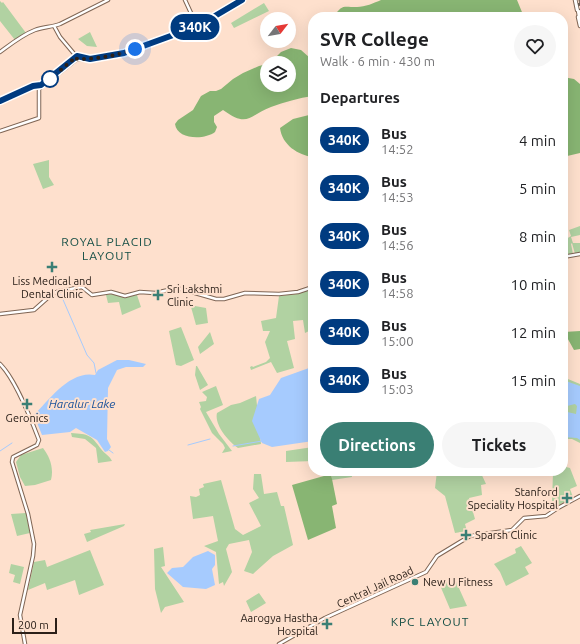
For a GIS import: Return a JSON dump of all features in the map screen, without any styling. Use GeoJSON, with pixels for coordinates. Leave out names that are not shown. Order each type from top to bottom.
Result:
{"type":"FeatureCollection","features":[{"type":"Feature","properties":{"kind":"highway"},"geometry":{"type":"LineString","coordinates":[[576,0],[580,18]]}},
{"type":"Feature","properties":{"kind":"street"},"geometry":{"type":"LineString","coordinates":[[0,52],[29,33],[47,26],[54,26],[108,0]]}},
{"type":"Feature","properties":{"kind":"street"},"geometry":{"type":"LineString","coordinates":[[185,0],[198,26]]}},
{"type":"Feature","properties":{"kind":"street"},"geometry":{"type":"LineString","coordinates":[[54,26],[60,37],[77,57],[88,59],[124,53],[198,26],[242,0]]}},
{"type":"Feature","properties":{"kind":"street"},"geometry":{"type":"LineString","coordinates":[[576,0],[580,26]]}},
{"type":"Feature","properties":{"kind":"street"},"geometry":{"type":"LineString","coordinates":[[0,101],[33,86],[41,85],[77,57]]}},
{"type":"Feature","properties":{"kind":"street"},"geometry":{"type":"LineString","coordinates":[[0,131],[39,118],[39,90],[77,57]]}},
{"type":"Feature","properties":{"kind":"street"},"geometry":{"type":"LineString","coordinates":[[568,256],[580,254]]}},
{"type":"Feature","properties":{"kind":"street"},"geometry":{"type":"LineString","coordinates":[[0,314],[34,310],[52,294],[75,288],[84,288],[92,295],[111,292],[125,296],[140,292],[155,293],[173,289],[181,289],[224,299],[245,293],[280,294],[298,292],[308,289]]}},
{"type":"Feature","properties":{"kind":"street"},"geometry":{"type":"LineString","coordinates":[[0,364],[7,372],[17,390],[39,440],[37,445],[13,457],[12,462],[28,514],[34,544],[33,556],[20,615],[25,644]]}},
{"type":"Feature","properties":{"kind":"street","name":"Central Jail Road"},"geometry":{"type":"LineString","coordinates":[[279,644],[323,619],[426,572],[437,556],[470,536],[512,530],[524,518],[546,516],[580,496]]}},
{"type":"Feature","properties":{"kind":"green space"},"geometry":{"type":"Polygon","coordinates":[[[381,0],[517,0],[522,12],[337,12],[343,7],[369,5],[381,0]]]}},
{"type":"Feature","properties":{"kind":"green space"},"geometry":{"type":"Polygon","coordinates":[[[0,1],[2,3],[3,2],[26,33],[15,40],[0,21],[0,1]]]}},
{"type":"Feature","properties":{"kind":"green space"},"geometry":{"type":"Polygon","coordinates":[[[264,3],[269,11],[260,12],[260,15],[234,28],[231,23],[264,3]]]}},
{"type":"Feature","properties":{"kind":"green space"},"geometry":{"type":"Polygon","coordinates":[[[90,32],[97,47],[87,46],[78,39],[90,32]]]}},
{"type":"Feature","properties":{"kind":"green space"},"geometry":{"type":"Polygon","coordinates":[[[291,48],[301,50],[308,56],[308,97],[276,105],[263,110],[248,119],[238,118],[223,110],[214,116],[214,122],[217,127],[215,132],[210,135],[198,137],[186,136],[177,129],[175,124],[178,120],[193,110],[201,96],[210,91],[221,89],[233,79],[259,66],[260,92],[296,92],[296,56],[277,56],[281,52],[291,48]]]}},
{"type":"Feature","properties":{"kind":"green space"},"geometry":{"type":"Polygon","coordinates":[[[568,78],[574,79],[580,84],[580,153],[568,156],[568,78]]]}},
{"type":"Feature","properties":{"kind":"green space"},"geometry":{"type":"Polygon","coordinates":[[[308,115],[308,156],[296,151],[287,144],[281,134],[280,128],[293,119],[308,115]]]}},
{"type":"Feature","properties":{"kind":"green space"},"geometry":{"type":"Polygon","coordinates":[[[49,160],[49,177],[54,185],[43,189],[33,164],[49,160]]]}},
{"type":"Feature","properties":{"kind":"green space"},"geometry":{"type":"Polygon","coordinates":[[[580,226],[580,235],[571,237],[573,243],[580,243],[580,253],[575,254],[572,243],[573,254],[568,255],[568,238],[571,236],[569,230],[580,226]]]}},
{"type":"Feature","properties":{"kind":"green space"},"geometry":{"type":"Polygon","coordinates":[[[308,291],[308,332],[305,333],[303,320],[293,321],[295,339],[287,341],[294,368],[277,373],[271,362],[251,370],[250,367],[266,362],[270,358],[265,342],[270,331],[263,331],[261,321],[276,318],[279,296],[297,294],[308,291]]]}},
{"type":"Feature","properties":{"kind":"green space"},"geometry":{"type":"Polygon","coordinates":[[[111,294],[125,297],[137,295],[141,307],[122,315],[119,302],[108,303],[106,295],[111,294]]]}},
{"type":"Feature","properties":{"kind":"green space"},"geometry":{"type":"Polygon","coordinates":[[[195,306],[206,308],[208,323],[196,325],[191,307],[195,306]]]}},
{"type":"Feature","properties":{"kind":"green space"},"geometry":{"type":"Polygon","coordinates":[[[181,327],[194,360],[181,366],[176,365],[169,331],[181,327]]]}},
{"type":"Feature","properties":{"kind":"green space"},"geometry":{"type":"Polygon","coordinates":[[[580,331],[580,349],[574,350],[568,339],[568,332],[580,331]]]}},
{"type":"Feature","properties":{"kind":"green space"},"geometry":{"type":"Polygon","coordinates":[[[210,332],[214,344],[200,354],[198,347],[210,332]]]}},
{"type":"Feature","properties":{"kind":"green space"},"geometry":{"type":"Polygon","coordinates":[[[196,366],[208,385],[200,390],[195,375],[196,366]]]}},
{"type":"Feature","properties":{"kind":"green space"},"geometry":{"type":"Polygon","coordinates":[[[568,379],[580,384],[580,443],[572,439],[568,439],[568,379]]]}},
{"type":"Feature","properties":{"kind":"green space"},"geometry":{"type":"Polygon","coordinates":[[[216,386],[223,405],[206,412],[219,434],[232,451],[222,453],[225,448],[212,433],[200,409],[201,407],[199,402],[206,401],[207,397],[202,392],[216,386]]]}},
{"type":"Feature","properties":{"kind":"green space"},"geometry":{"type":"Polygon","coordinates":[[[256,396],[261,444],[238,448],[230,442],[220,428],[217,413],[231,405],[256,396]]]}},
{"type":"Feature","properties":{"kind":"green space"},"geometry":{"type":"Polygon","coordinates":[[[71,433],[82,434],[92,438],[112,461],[98,463],[96,448],[85,439],[72,437],[71,433]]]}},
{"type":"Feature","properties":{"kind":"green space"},"geometry":{"type":"Polygon","coordinates":[[[43,448],[51,463],[51,480],[35,485],[25,486],[20,477],[16,462],[21,455],[43,448]]]}},
{"type":"Feature","properties":{"kind":"green space"},"geometry":{"type":"Polygon","coordinates":[[[308,448],[308,461],[286,462],[286,451],[308,448]]]}},
{"type":"Feature","properties":{"kind":"green space"},"geometry":{"type":"Polygon","coordinates":[[[568,468],[570,468],[577,486],[570,489],[573,497],[557,506],[556,501],[552,501],[553,476],[568,476],[568,468]]]}},
{"type":"Feature","properties":{"kind":"green space"},"geometry":{"type":"Polygon","coordinates":[[[254,474],[261,474],[264,494],[277,492],[281,506],[284,506],[293,545],[273,556],[253,574],[244,571],[252,552],[249,540],[229,544],[226,549],[232,572],[224,586],[223,582],[219,584],[216,552],[204,546],[218,541],[213,516],[193,519],[190,496],[196,497],[200,495],[199,489],[204,487],[203,484],[221,480],[235,529],[243,535],[261,526],[249,503],[259,498],[253,489],[254,474]]]}},
{"type":"Feature","properties":{"kind":"green space"},"geometry":{"type":"Polygon","coordinates":[[[324,476],[331,476],[337,504],[332,506],[336,528],[308,540],[292,485],[324,476]]]}},
{"type":"Feature","properties":{"kind":"green space"},"geometry":{"type":"Polygon","coordinates":[[[332,476],[352,476],[352,477],[332,480],[332,476]]]}},
{"type":"Feature","properties":{"kind":"green space"},"geometry":{"type":"Polygon","coordinates":[[[436,476],[482,476],[486,484],[481,485],[482,495],[469,498],[475,519],[465,524],[467,531],[455,533],[445,496],[435,488],[436,476]]]}},
{"type":"Feature","properties":{"kind":"green space"},"geometry":{"type":"Polygon","coordinates":[[[26,513],[30,533],[17,536],[11,514],[26,513]]]}},
{"type":"Feature","properties":{"kind":"green space"},"geometry":{"type":"Polygon","coordinates":[[[125,524],[124,526],[87,542],[84,534],[91,532],[90,530],[125,524]]]}},
{"type":"Feature","properties":{"kind":"green space"},"geometry":{"type":"Polygon","coordinates":[[[521,546],[532,563],[525,567],[529,574],[506,586],[500,572],[494,564],[516,553],[515,549],[521,546]]]}},
{"type":"Feature","properties":{"kind":"green space"},"geometry":{"type":"Polygon","coordinates":[[[163,547],[165,566],[161,567],[184,602],[165,607],[161,613],[155,589],[154,549],[163,547]]]}},
{"type":"Feature","properties":{"kind":"green space"},"geometry":{"type":"Polygon","coordinates":[[[90,550],[104,585],[79,595],[75,580],[47,590],[45,583],[28,590],[34,562],[45,560],[47,567],[90,550]]]}},
{"type":"Feature","properties":{"kind":"green space"},"geometry":{"type":"Polygon","coordinates":[[[11,564],[24,567],[20,584],[13,582],[15,575],[9,573],[11,564]]]}},
{"type":"Feature","properties":{"kind":"green space"},"geometry":{"type":"Polygon","coordinates":[[[454,577],[467,606],[450,609],[439,583],[454,577]]]}},
{"type":"Feature","properties":{"kind":"green space"},"geometry":{"type":"Polygon","coordinates":[[[259,593],[266,603],[251,612],[246,601],[259,593]]]}},
{"type":"Feature","properties":{"kind":"water","name":"Haralur Lake"},"geometry":{"type":"Polygon","coordinates":[[[117,360],[129,360],[146,364],[143,367],[126,367],[117,370],[108,388],[107,439],[111,447],[108,451],[105,452],[97,440],[76,428],[70,432],[42,435],[34,415],[53,394],[77,377],[95,375],[98,370],[117,360]]]}},
{"type":"Feature","properties":{"kind":"water"},"geometry":{"type":"Polygon","coordinates":[[[308,368],[308,442],[272,447],[262,443],[252,421],[259,399],[270,395],[281,378],[308,368]]]}},
{"type":"Feature","properties":{"kind":"water"},"geometry":{"type":"Polygon","coordinates":[[[568,382],[580,386],[580,440],[577,438],[568,437],[568,412],[576,414],[577,406],[575,404],[568,406],[568,382]]]}},
{"type":"Feature","properties":{"kind":"water"},"geometry":{"type":"Polygon","coordinates":[[[208,551],[215,555],[215,565],[212,569],[215,585],[206,589],[183,587],[167,573],[172,568],[183,567],[193,557],[208,551]]]}},
{"type":"Feature","properties":{"kind":"waterway"},"geometry":{"type":"LineString","coordinates":[[61,295],[87,355],[94,363],[96,373]]}},
{"type":"Feature","properties":{"kind":"waterway"},"geometry":{"type":"LineString","coordinates":[[188,445],[210,439]]}},
{"type":"Feature","properties":{"kind":"waterway"},"geometry":{"type":"LineString","coordinates":[[233,446],[262,441]]}},
{"type":"Feature","properties":{"kind":"waterway"},"geometry":{"type":"LineString","coordinates":[[0,451],[12,443]]}},
{"type":"Feature","properties":{"kind":"waterway"},"geometry":{"type":"LineString","coordinates":[[109,450],[113,453]]}},
{"type":"Feature","properties":{"kind":"railway"},"geometry":{"type":"LineString","coordinates":[[578,0],[580,9]]}},
{"type":"Feature","properties":{"kind":"bus line","name":"340K"},"geometry":{"type":"LineString","coordinates":[[0,101],[33,86],[41,85],[77,56],[90,59],[124,53],[198,26],[242,0]]}},
{"type":"Feature","properties":{"kind":"place","name":"Liss Medical and Dental Clinic"},"geometry":{"type":"Point","coordinates":[52,267]}},
{"type":"Feature","properties":{"kind":"place","name":"Sri Lakshmi Clinic"},"geometry":{"type":"Point","coordinates":[158,295]}},
{"type":"Feature","properties":{"kind":"place","name":"Geronics"},"geometry":{"type":"Point","coordinates":[27,404]}},
{"type":"Feature","properties":{"kind":"place","name":"Stanford Speciality Hospital"},"geometry":{"type":"Point","coordinates":[567,498]}},
{"type":"Feature","properties":{"kind":"place","name":"Sparsh Clinic"},"geometry":{"type":"Point","coordinates":[466,535]}},
{"type":"Feature","properties":{"kind":"place","name":"New U Fitness"},"geometry":{"type":"Point","coordinates":[415,582]}},
{"type":"Feature","properties":{"kind":"place","name":"Aarogya Hastha Hospital"},"geometry":{"type":"Point","coordinates":[327,624]}},
{"type":"Feature","properties":{"kind":"district","name":"ROYAL PLACID LAYOUT"},"geometry":{"type":"Point","coordinates":[107,248]}},
{"type":"Feature","properties":{"kind":"district","name":"KPC LAYOUT"},"geometry":{"type":"Point","coordinates":[430,621]}},
{"type":"Feature","properties":{"kind":"route"},"geometry":{"type":"LineString","coordinates":[[50,79],[76,57],[76,59],[95,58],[124,53],[135,49]]}}]}
